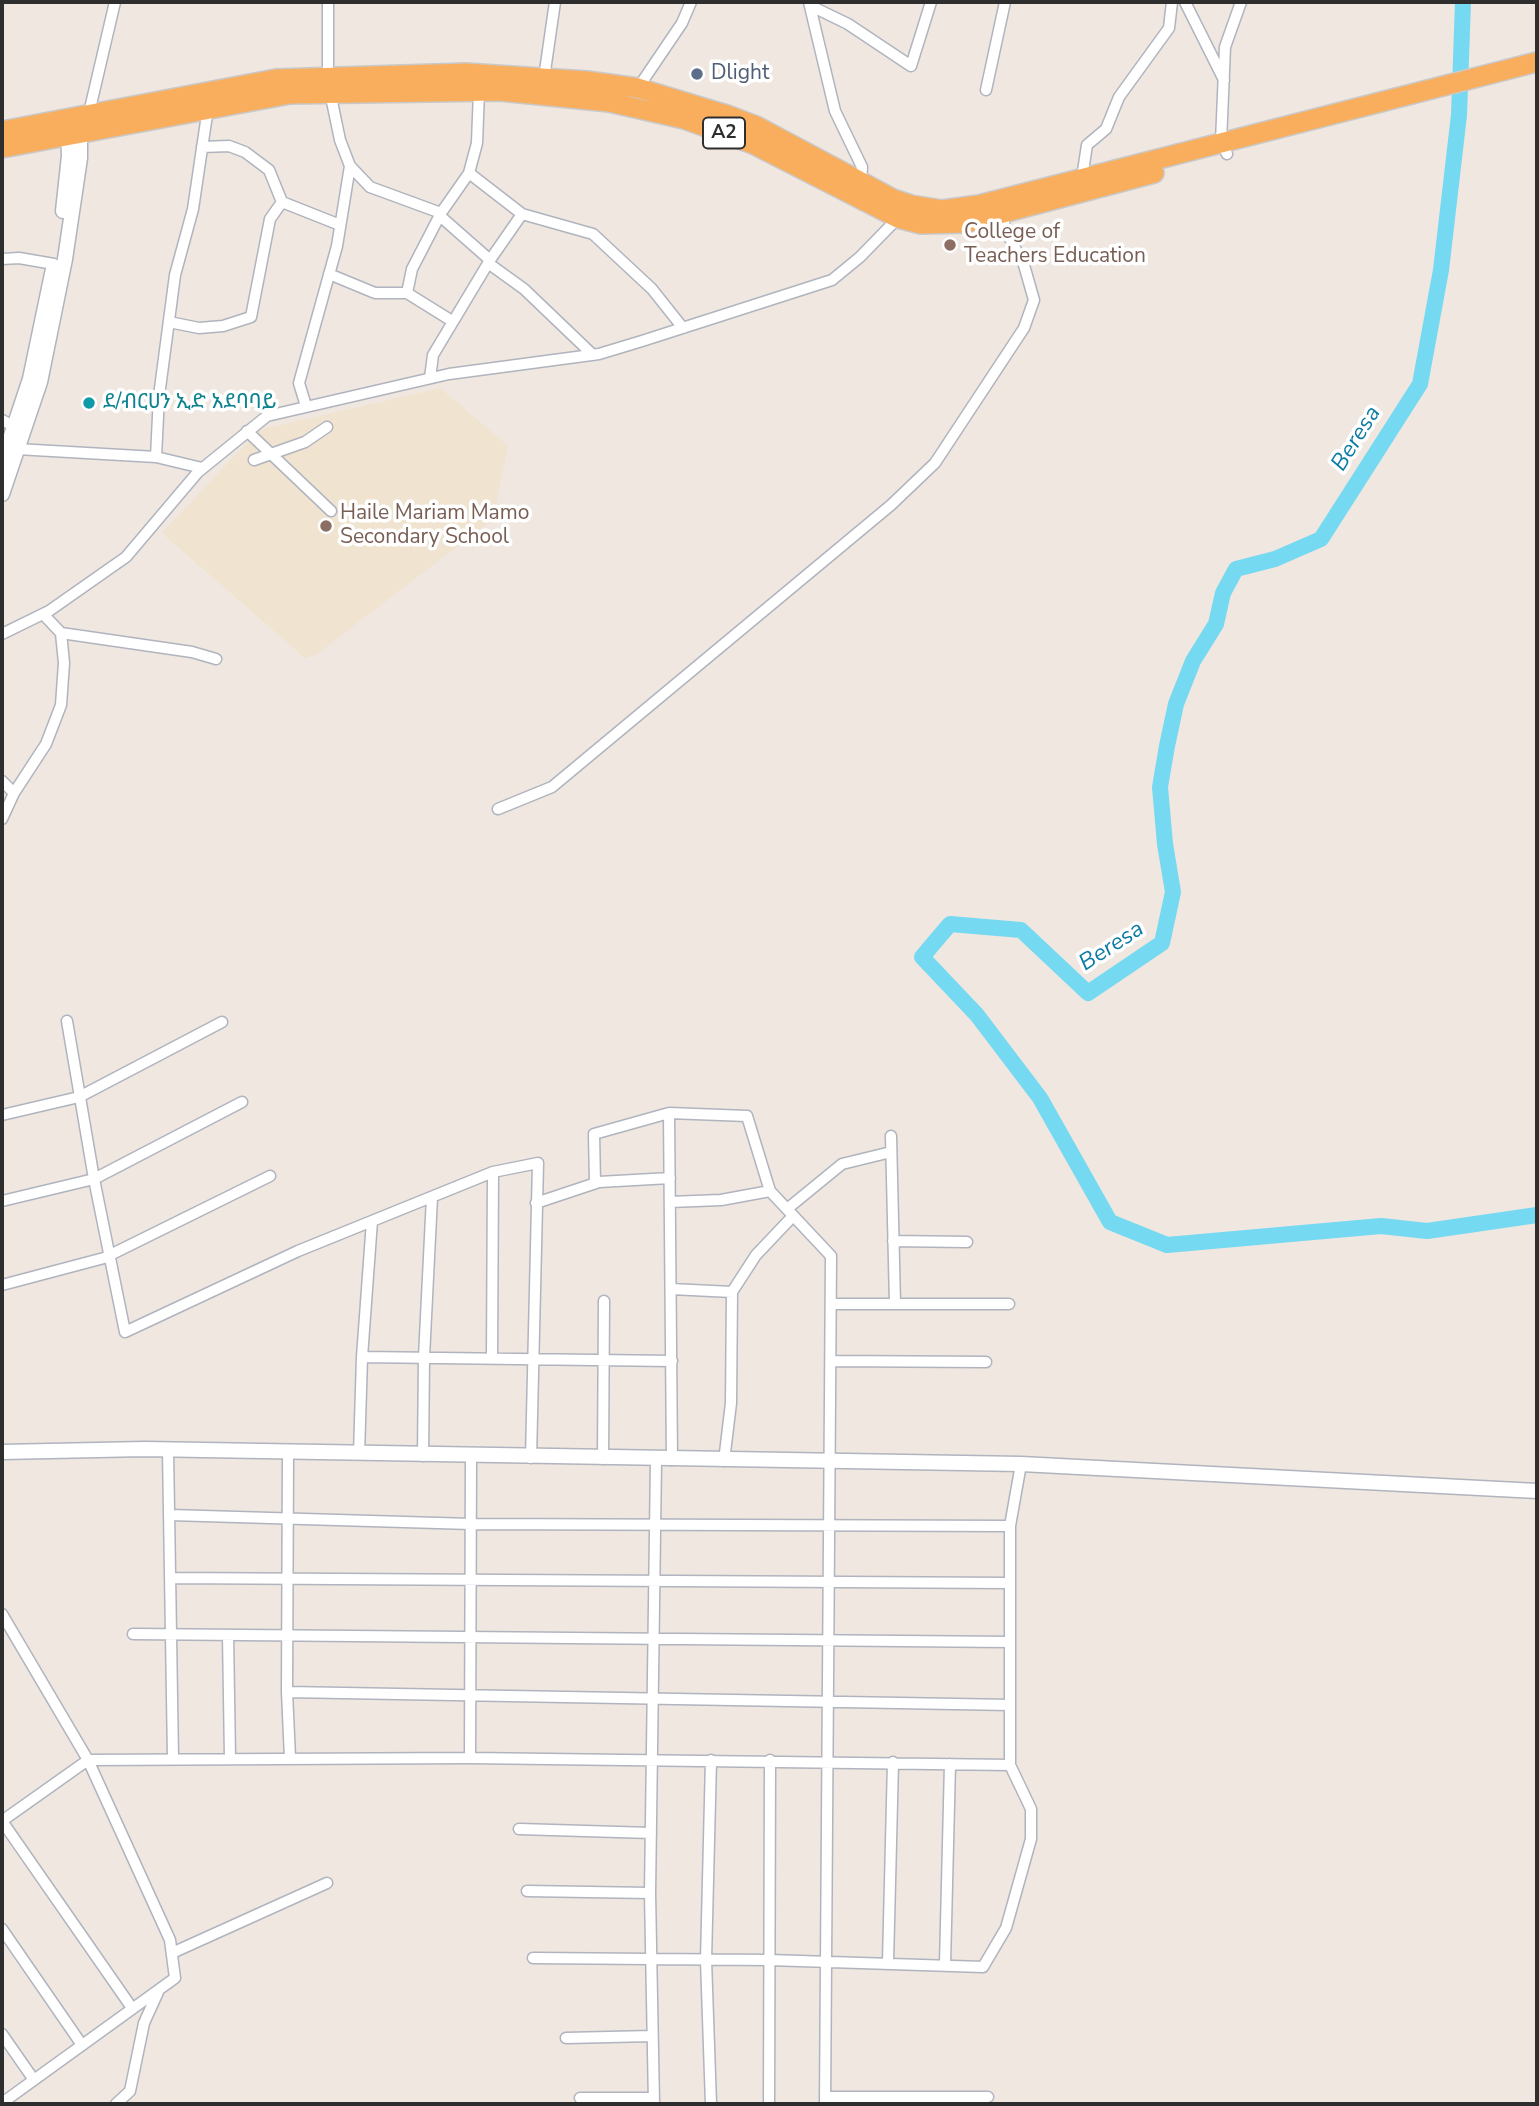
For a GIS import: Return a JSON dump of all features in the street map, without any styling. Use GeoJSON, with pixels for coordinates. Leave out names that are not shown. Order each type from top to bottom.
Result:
{"type":"FeatureCollection","features":[{"type":"Feature","properties":{"kind":"highway","name":"A2"},"geometry":{"type":"LineString","coordinates":[[1494,79],[1537,62]]}},
{"type":"Feature","properties":{"kind":"highway","name":"A2"},"geometry":{"type":"LineString","coordinates":[[2,148],[77,123],[227,86],[329,84],[466,73],[544,78],[638,88],[756,126],[859,189],[898,218],[921,224],[943,224],[1419,97],[1494,79],[1537,74]]}},
{"type":"Feature","properties":{"kind":"highway","name":"A2"},"geometry":{"type":"LineString","coordinates":[[2,131],[208,108],[290,94],[329,84],[478,91],[609,102],[684,119],[753,144],[859,189],[926,209],[1002,207],[1082,178],[1224,148]]}},
{"type":"Feature","properties":{"kind":"street"},"geometry":{"type":"LineString","coordinates":[[2,494],[9,448],[8,424],[30,379],[54,264],[69,156],[115,2]]}},
{"type":"Feature","properties":{"kind":"street"},"geometry":{"type":"LineString","coordinates":[[328,2],[329,84],[340,140],[350,166],[370,187],[440,215],[489,261],[524,289],[593,355]]}},
{"type":"Feature","properties":{"kind":"street"},"geometry":{"type":"LineString","coordinates":[[544,78],[555,2]]}},
{"type":"Feature","properties":{"kind":"street"},"geometry":{"type":"LineString","coordinates":[[638,88],[682,23],[691,2]]}},
{"type":"Feature","properties":{"kind":"street"},"geometry":{"type":"LineString","coordinates":[[810,4],[848,24],[911,66],[931,2]]}},
{"type":"Feature","properties":{"kind":"street"},"geometry":{"type":"LineString","coordinates":[[986,90],[1005,2]]}},
{"type":"Feature","properties":{"kind":"street"},"geometry":{"type":"LineString","coordinates":[[1082,178],[1087,145],[1105,129],[1119,97],[1169,28],[1171,2]]}},
{"type":"Feature","properties":{"kind":"street"},"geometry":{"type":"LineString","coordinates":[[1185,2],[1224,80]]}},
{"type":"Feature","properties":{"kind":"street"},"geometry":{"type":"LineString","coordinates":[[1224,148],[1225,47],[1241,2]]}},
{"type":"Feature","properties":{"kind":"street"},"geometry":{"type":"LineString","coordinates":[[810,4],[835,111],[862,167],[859,189]]}},
{"type":"Feature","properties":{"kind":"street"},"geometry":{"type":"LineString","coordinates":[[407,293],[412,269],[440,215],[469,173],[477,144],[478,91]]}},
{"type":"Feature","properties":{"kind":"street"},"geometry":{"type":"LineString","coordinates":[[156,457],[174,275],[193,209],[208,108]]}},
{"type":"Feature","properties":{"kind":"street"},"geometry":{"type":"LineString","coordinates":[[2,463],[40,382],[65,259],[77,123]]}},
{"type":"Feature","properties":{"kind":"street"},"geometry":{"type":"LineString","coordinates":[[202,147],[229,146],[260,161],[269,170],[282,202],[340,225]]}},
{"type":"Feature","properties":{"kind":"street"},"geometry":{"type":"LineString","coordinates":[[306,406],[299,383],[329,274],[350,166]]}},
{"type":"Feature","properties":{"kind":"street"},"geometry":{"type":"LineString","coordinates":[[469,173],[522,214],[593,234],[652,289],[683,328]]}},
{"type":"Feature","properties":{"kind":"street"},"geometry":{"type":"LineString","coordinates":[[169,322],[199,328],[223,327],[251,317],[270,219],[282,202]]}},
{"type":"Feature","properties":{"kind":"street"},"geometry":{"type":"LineString","coordinates":[[498,809],[552,787],[891,505],[935,463],[1024,328],[1034,300],[1002,207]]}},
{"type":"Feature","properties":{"kind":"street"},"geometry":{"type":"LineString","coordinates":[[430,378],[433,355],[452,321],[522,214]]}},
{"type":"Feature","properties":{"kind":"street"},"geometry":{"type":"LineString","coordinates":[[2,634],[43,614],[126,556],[202,468],[267,416],[430,378],[593,355],[683,328],[832,279],[860,257],[898,218]]}},
{"type":"Feature","properties":{"kind":"street"},"geometry":{"type":"LineString","coordinates":[[2,259],[19,258],[54,264]]}},
{"type":"Feature","properties":{"kind":"street"},"geometry":{"type":"LineString","coordinates":[[329,274],[375,293],[407,293],[452,321]]}},
{"type":"Feature","properties":{"kind":"street"},"geometry":{"type":"LineString","coordinates":[[254,460],[305,442],[327,427]]}},
{"type":"Feature","properties":{"kind":"street"},"geometry":{"type":"LineString","coordinates":[[247,431],[331,511]]}},
{"type":"Feature","properties":{"kind":"street"},"geometry":{"type":"LineString","coordinates":[[9,448],[156,457],[202,468]]}},
{"type":"Feature","properties":{"kind":"street"},"geometry":{"type":"LineString","coordinates":[[2,819],[14,793],[46,744],[61,705],[64,663],[61,633],[43,614]]}},
{"type":"Feature","properties":{"kind":"street"},"geometry":{"type":"LineString","coordinates":[[61,633],[192,652],[216,659]]}},
{"type":"Feature","properties":{"kind":"street"},"geometry":{"type":"LineString","coordinates":[[2,781],[14,793]]}},
{"type":"Feature","properties":{"kind":"street"},"geometry":{"type":"LineString","coordinates":[[67,1021],[108,1256],[125,1332],[298,1251],[493,1172],[538,1163],[531,1458]]}},
{"type":"Feature","properties":{"kind":"street"},"geometry":{"type":"LineString","coordinates":[[2,1115],[79,1097],[222,1022]]}},
{"type":"Feature","properties":{"kind":"street"},"geometry":{"type":"LineString","coordinates":[[2,1201],[94,1179],[242,1102]]}},
{"type":"Feature","properties":{"kind":"street"},"geometry":{"type":"LineString","coordinates":[[669,1113],[672,1460]]}},
{"type":"Feature","properties":{"kind":"street"},"geometry":{"type":"LineString","coordinates":[[595,1183],[593,1134],[669,1113],[747,1116],[770,1191],[831,1256],[825,2101],[988,2097]]}},
{"type":"Feature","properties":{"kind":"street"},"geometry":{"type":"LineString","coordinates":[[891,1136],[894,1304]]}},
{"type":"Feature","properties":{"kind":"street"},"geometry":{"type":"LineString","coordinates":[[724,1461],[731,1403],[732,1292],[756,1255],[790,1212],[842,1164],[891,1152]]}},
{"type":"Feature","properties":{"kind":"street"},"geometry":{"type":"LineString","coordinates":[[492,1357],[493,1172]]}},
{"type":"Feature","properties":{"kind":"street"},"geometry":{"type":"LineString","coordinates":[[2,1285],[108,1256],[270,1176]]}},
{"type":"Feature","properties":{"kind":"street"},"geometry":{"type":"LineString","coordinates":[[536,1203],[595,1183],[670,1178]]}},
{"type":"Feature","properties":{"kind":"street"},"geometry":{"type":"LineString","coordinates":[[670,1202],[721,1200],[770,1191]]}},
{"type":"Feature","properties":{"kind":"street"},"geometry":{"type":"LineString","coordinates":[[423,1456],[424,1357],[432,1197]]}},
{"type":"Feature","properties":{"kind":"street"},"geometry":{"type":"LineString","coordinates":[[359,1454],[362,1357],[372,1221]]}},
{"type":"Feature","properties":{"kind":"street"},"geometry":{"type":"LineString","coordinates":[[893,1241],[967,1242]]}},
{"type":"Feature","properties":{"kind":"street"},"geometry":{"type":"LineString","coordinates":[[671,1289],[732,1292]]}},
{"type":"Feature","properties":{"kind":"street"},"geometry":{"type":"LineString","coordinates":[[603,1459],[604,1301]]}},
{"type":"Feature","properties":{"kind":"street"},"geometry":{"type":"LineString","coordinates":[[831,1304],[1009,1304]]}},
{"type":"Feature","properties":{"kind":"street"},"geometry":{"type":"LineString","coordinates":[[362,1357],[532,1357],[671,1361]]}},
{"type":"Feature","properties":{"kind":"street"},"geometry":{"type":"LineString","coordinates":[[831,1361],[986,1362]]}},
{"type":"Feature","properties":{"kind":"street"},"geometry":{"type":"LineString","coordinates":[[168,1450],[173,1758]]}},
{"type":"Feature","properties":{"kind":"street"},"geometry":{"type":"LineString","coordinates":[[2,1452],[168,1450],[1021,1464],[1537,1491]]}},
{"type":"Feature","properties":{"kind":"street"},"geometry":{"type":"LineString","coordinates":[[288,1452],[287,1692],[290,1758]]}},
{"type":"Feature","properties":{"kind":"street"},"geometry":{"type":"LineString","coordinates":[[470,1758],[471,1457]]}},
{"type":"Feature","properties":{"kind":"street"},"geometry":{"type":"LineString","coordinates":[[580,2098],[654,2101],[650,1893],[656,1460]]}},
{"type":"Feature","properties":{"kind":"street"},"geometry":{"type":"LineString","coordinates":[[533,1958],[888,1962],[983,1967],[1006,1928],[1031,1839],[1031,1809],[1010,1765],[1010,1526],[1021,1464]]}},
{"type":"Feature","properties":{"kind":"street"},"geometry":{"type":"LineString","coordinates":[[170,1515],[471,1524],[1010,1526]]}},
{"type":"Feature","properties":{"kind":"street"},"geometry":{"type":"LineString","coordinates":[[170,1578],[1009,1583]]}},
{"type":"Feature","properties":{"kind":"street"},"geometry":{"type":"LineString","coordinates":[[2,1615],[88,1760],[170,1940],[174,1978],[2,2103]]}},
{"type":"Feature","properties":{"kind":"street"},"geometry":{"type":"LineString","coordinates":[[133,1634],[1010,1642]]}},
{"type":"Feature","properties":{"kind":"street"},"geometry":{"type":"LineString","coordinates":[[228,1635],[230,1758]]}},
{"type":"Feature","properties":{"kind":"street"},"geometry":{"type":"LineString","coordinates":[[287,1692],[1010,1705]]}},
{"type":"Feature","properties":{"kind":"street"},"geometry":{"type":"LineString","coordinates":[[132,2008],[2,1821],[88,1760],[470,1758],[829,1760],[1010,1765]]}},
{"type":"Feature","properties":{"kind":"street"},"geometry":{"type":"LineString","coordinates":[[711,1760],[706,1960],[711,2104]]}},
{"type":"Feature","properties":{"kind":"street"},"geometry":{"type":"LineString","coordinates":[[769,2104],[770,1760]]}},
{"type":"Feature","properties":{"kind":"street"},"geometry":{"type":"LineString","coordinates":[[888,1962],[893,1762]]}},
{"type":"Feature","properties":{"kind":"street"},"geometry":{"type":"LineString","coordinates":[[945,1964],[950,1764]]}},
{"type":"Feature","properties":{"kind":"street"},"geometry":{"type":"LineString","coordinates":[[519,1829],[651,1833]]}},
{"type":"Feature","properties":{"kind":"street"},"geometry":{"type":"LineString","coordinates":[[172,1953],[327,1883]]}},
{"type":"Feature","properties":{"kind":"street"},"geometry":{"type":"LineString","coordinates":[[527,1891],[650,1893]]}},
{"type":"Feature","properties":{"kind":"street"},"geometry":{"type":"LineString","coordinates":[[2,1928],[82,2045]]}},
{"type":"Feature","properties":{"kind":"street"},"geometry":{"type":"LineString","coordinates":[[116,2104],[130,2091],[144,2023],[160,1988]]}},
{"type":"Feature","properties":{"kind":"street"},"geometry":{"type":"LineString","coordinates":[[2,2034],[34,2080]]}},
{"type":"Feature","properties":{"kind":"street"},"geometry":{"type":"LineString","coordinates":[[566,2038],[652,2036]]}},
{"type":"Feature","properties":{"kind":"shaded area","name":"Haile Mariam Mamo Secondary School"},"geometry":{"type":"Polygon","coordinates":[[[440,388],[508,446],[493,519],[317,654],[305,658],[162,533],[259,430],[440,388]]]}},
{"type":"Feature","properties":{"kind":"waterway","name":"Beresa"},"geometry":{"type":"LineString","coordinates":[[1463,2],[1459,115],[1441,270],[1420,384],[1321,539],[1275,559],[1236,569],[1223,593],[1216,624],[1193,661],[1176,704],[1167,746],[1160,787],[1173,892],[1162,943],[1088,993],[1021,930],[950,924],[922,957],[977,1015],[1040,1098],[1110,1222],[1167,1245],[1381,1226],[1427,1231],[1537,1215]]}},
{"type":"Feature","properties":{"kind":"place","name":"Dlight"},"geometry":{"type":"Point","coordinates":[697,74]}},
{"type":"Feature","properties":{"kind":"place","name":"College of Teachers Education"},"geometry":{"type":"Point","coordinates":[950,245]}},
{"type":"Feature","properties":{"kind":"place","name":"ደ/ብርሀን ኢድ አደባባይ"},"geometry":{"type":"Point","coordinates":[89,403]}},
{"type":"Feature","properties":{"kind":"place","name":"Haile Mariam Mamo Secondary School"},"geometry":{"type":"Point","coordinates":[326,526]}}]}
